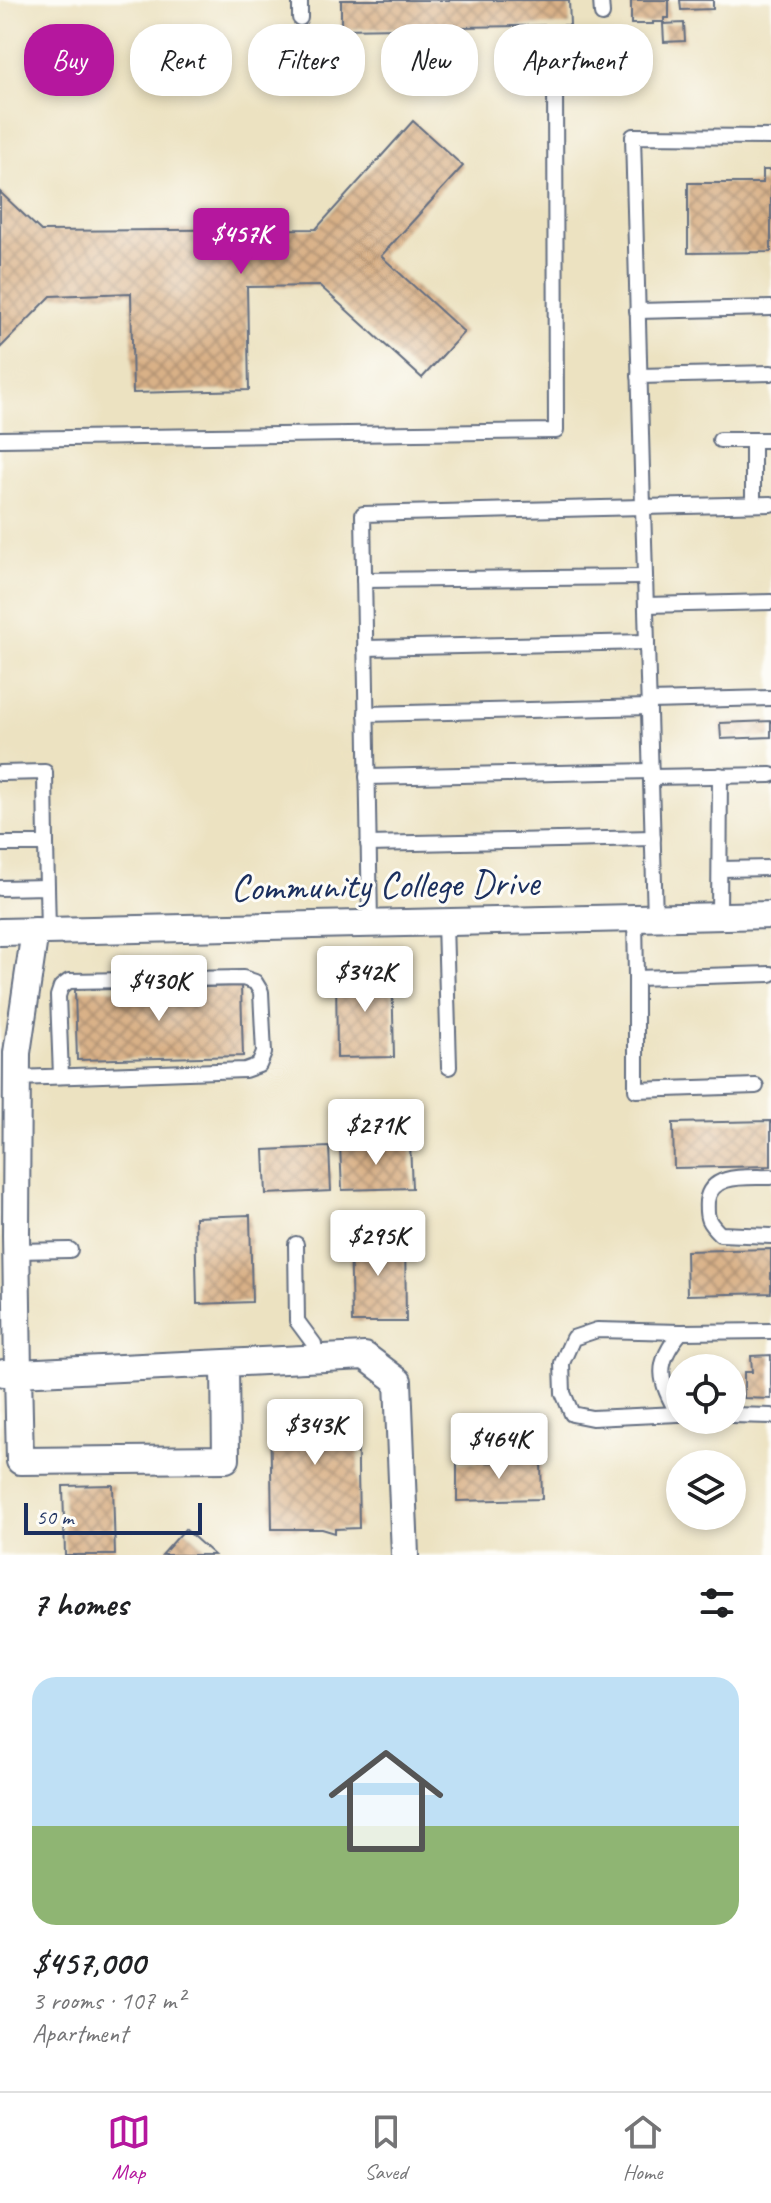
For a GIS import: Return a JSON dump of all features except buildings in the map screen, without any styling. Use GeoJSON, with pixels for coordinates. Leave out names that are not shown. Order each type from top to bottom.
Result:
{"type":"FeatureCollection","features":[{"type":"Feature","properties":{"kind":"street","name":"Community College Drive"},"geometry":{"type":"LineString","coordinates":[[0,932],[771,915]]}},
{"type":"Feature","properties":{"kind":"street"},"geometry":{"type":"LineString","coordinates":[[41,931],[17,1053],[16,1251],[9,1373],[20,1461],[226,1459],[225,1363]]}},
{"type":"Feature","properties":{"kind":"street"},"geometry":{"type":"LineString","coordinates":[[9,1373],[365,1356],[398,1381],[405,1555]]}},
{"type":"Feature","properties":{"kind":"lane"},"geometry":{"type":"LineString","coordinates":[[300,0],[300,18]]}},
{"type":"Feature","properties":{"kind":"lane"},"geometry":{"type":"LineString","coordinates":[[0,439],[556,431],[555,96]]}},
{"type":"Feature","properties":{"kind":"lane"},"geometry":{"type":"LineString","coordinates":[[756,1086],[636,1090],[636,978],[653,838],[633,136],[771,137]]}},
{"type":"Feature","properties":{"kind":"lane"},"geometry":{"type":"LineString","coordinates":[[637,311],[771,308]]}},
{"type":"Feature","properties":{"kind":"lane"},"geometry":{"type":"LineString","coordinates":[[639,376],[771,373]]}},
{"type":"Feature","properties":{"kind":"lane"},"geometry":{"type":"LineString","coordinates":[[720,440],[771,440]]}},
{"type":"Feature","properties":{"kind":"lane"},"geometry":{"type":"LineString","coordinates":[[753,440],[753,504]]}},
{"type":"Feature","properties":{"kind":"lane"},"geometry":{"type":"LineString","coordinates":[[370,923],[363,514],[771,504]]}},
{"type":"Feature","properties":{"kind":"lane"},"geometry":{"type":"LineString","coordinates":[[364,580],[645,577]]}},
{"type":"Feature","properties":{"kind":"lane"},"geometry":{"type":"LineString","coordinates":[[646,605],[771,602]]}},
{"type":"Feature","properties":{"kind":"lane"},"geometry":{"type":"LineString","coordinates":[[365,648],[647,642]]}},
{"type":"Feature","properties":{"kind":"lane"},"geometry":{"type":"LineString","coordinates":[[366,714],[771,698]]}},
{"type":"Feature","properties":{"kind":"lane"},"geometry":{"type":"LineString","coordinates":[[0,773],[45,772],[47,887],[41,931]]}},
{"type":"Feature","properties":{"kind":"lane"},"geometry":{"type":"LineString","coordinates":[[719,916],[720,775]]}},
{"type":"Feature","properties":{"kind":"lane"},"geometry":{"type":"LineString","coordinates":[[367,777],[771,775]]}},
{"type":"Feature","properties":{"kind":"lane"},"geometry":{"type":"LineString","coordinates":[[368,844],[653,838]]}},
{"type":"Feature","properties":{"kind":"lane"},"geometry":{"type":"LineString","coordinates":[[0,844],[46,844]]}},
{"type":"Feature","properties":{"kind":"lane"},"geometry":{"type":"LineString","coordinates":[[720,869],[771,868]]}},
{"type":"Feature","properties":{"kind":"lane"},"geometry":{"type":"LineString","coordinates":[[0,888],[47,887]]}},
{"type":"Feature","properties":{"kind":"lane"},"geometry":{"type":"LineString","coordinates":[[445,922],[449,1067]]}},
{"type":"Feature","properties":{"kind":"lane"},"geometry":{"type":"LineString","coordinates":[[636,978],[771,974]]}},
{"type":"Feature","properties":{"kind":"lane"},"geometry":{"type":"LineString","coordinates":[[17,1078],[245,1070],[259,1065],[264,1053],[261,992],[255,982],[243,978],[69,981],[61,987],[58,996],[61,1076]]}},
{"type":"Feature","properties":{"kind":"lane"},"geometry":{"type":"LineString","coordinates":[[771,1177],[728,1178],[713,1186],[708,1193],[706,1211],[708,1222],[720,1234],[771,1236]]}},
{"type":"Feature","properties":{"kind":"lane"},"geometry":{"type":"LineString","coordinates":[[296,1244],[297,1321],[314,1344],[316,1359]]}},
{"type":"Feature","properties":{"kind":"lane"},"geometry":{"type":"LineString","coordinates":[[16,1251],[70,1250]]}},
{"type":"Feature","properties":{"kind":"lane"},"geometry":{"type":"LineString","coordinates":[[666,1415],[592,1418],[572,1414],[563,1393],[562,1363],[573,1338],[597,1330],[771,1331]]}},
{"type":"Feature","properties":{"kind":"lane"},"geometry":{"type":"LineString","coordinates":[[666,1392],[662,1370],[666,1349],[681,1332]]}},
{"type":"Feature","properties":{"kind":"lane"},"geometry":{"type":"LineString","coordinates":[[746,1415],[771,1416]]}}]}
